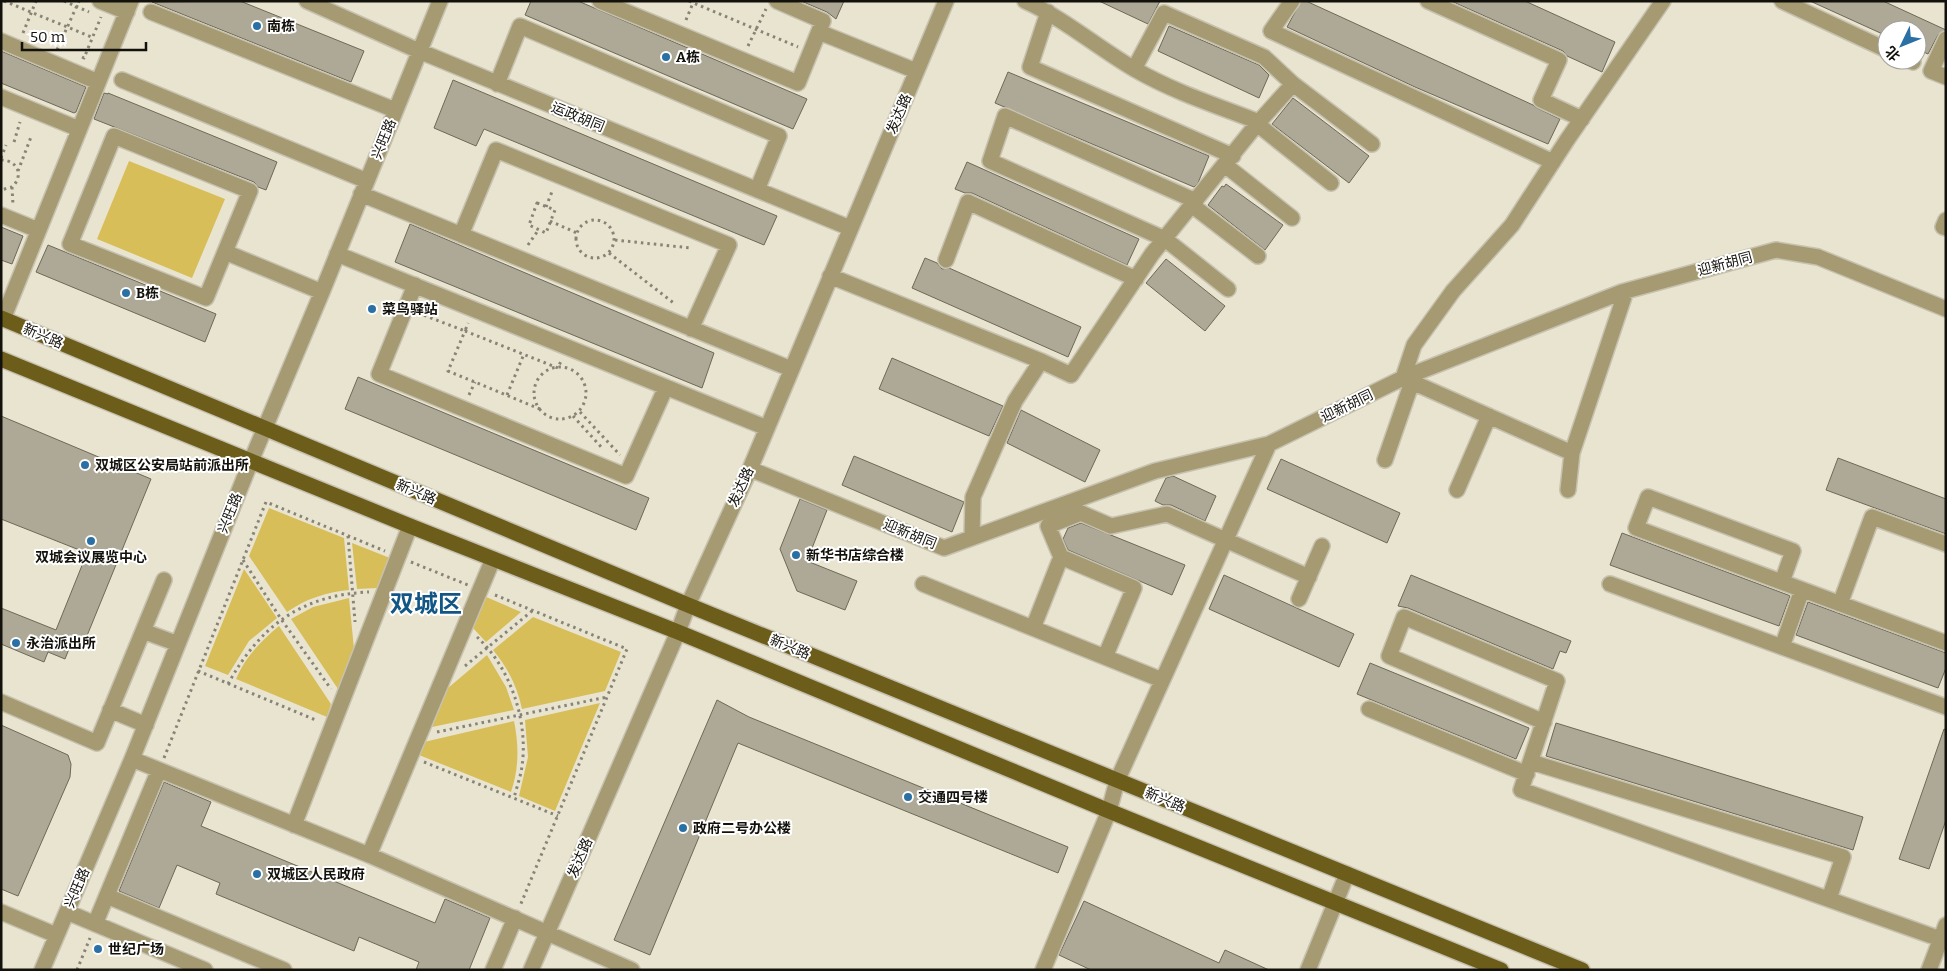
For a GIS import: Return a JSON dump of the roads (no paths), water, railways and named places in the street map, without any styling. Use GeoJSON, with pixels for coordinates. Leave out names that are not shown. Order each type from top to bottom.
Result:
{"type":"FeatureCollection","features":[{"type":"Feature","properties":{"kind":"main road","name":"新兴路"},"geometry":{"type":"LineString","coordinates":[[2,319],[688,605],[1582,970]]}},
{"type":"Feature","properties":{"kind":"main road"},"geometry":{"type":"LineString","coordinates":[[1,359],[410,526],[678,632],[1108,811],[1500,970]]}},
{"type":"Feature","properties":{"kind":"street"},"geometry":{"type":"LineString","coordinates":[[2,319],[129,7],[100,1]]}},
{"type":"Feature","properties":{"kind":"street","name":"运政胡同"},"geometry":{"type":"LineString","coordinates":[[307,1],[497,84],[850,228]]}},
{"type":"Feature","properties":{"kind":"street","name":"兴旺路"},"geometry":{"type":"LineString","coordinates":[[42,970],[146,725],[251,461],[440,1]]}},
{"type":"Feature","properties":{"kind":"street"},"geometry":{"type":"LineString","coordinates":[[600,1],[798,83],[824,21],[777,1]]}},
{"type":"Feature","properties":{"kind":"street","name":"发达路"},"geometry":{"type":"LineString","coordinates":[[532,970],[688,605],[750,469],[946,1]]}},
{"type":"Feature","properties":{"kind":"street"},"geometry":{"type":"LineString","coordinates":[[1025,1],[1048,12],[1134,69],[1159,83],[1258,123],[1331,182]]}},
{"type":"Feature","properties":{"kind":"street"},"geometry":{"type":"LineString","coordinates":[[1292,1],[1271,30],[1553,162]]}},
{"type":"Feature","properties":{"kind":"street"},"geometry":{"type":"LineString","coordinates":[[1428,1],[1559,60],[1541,100],[1582,119]]}},
{"type":"Feature","properties":{"kind":"street"},"geometry":{"type":"LineString","coordinates":[[1385,460],[1407,380],[1414,345],[1454,292],[1512,225],[1662,1]]}},
{"type":"Feature","properties":{"kind":"street"},"geometry":{"type":"LineString","coordinates":[[1782,1],[1877,45]]}},
{"type":"Feature","properties":{"kind":"street"},"geometry":{"type":"LineString","coordinates":[[151,12],[395,110]]}},
{"type":"Feature","properties":{"kind":"street"},"geometry":{"type":"LineString","coordinates":[[1048,12],[1030,67],[1229,160],[1292,218]]}},
{"type":"Feature","properties":{"kind":"street"},"geometry":{"type":"LineString","coordinates":[[1134,69],[1164,14],[1264,57],[1293,84],[1372,144]]}},
{"type":"Feature","properties":{"kind":"street"},"geometry":{"type":"LineString","coordinates":[[497,84],[520,26],[779,136],[757,190]]}},
{"type":"Feature","properties":{"kind":"street"},"geometry":{"type":"LineString","coordinates":[[819,32],[916,71]]}},
{"type":"Feature","properties":{"kind":"street"},"geometry":{"type":"LineString","coordinates":[[1946,39],[1931,71],[1946,77]]}},
{"type":"Feature","properties":{"kind":"street"},"geometry":{"type":"LineString","coordinates":[[1,41],[98,82]]}},
{"type":"Feature","properties":{"kind":"street"},"geometry":{"type":"LineString","coordinates":[[122,80],[364,187],[461,235],[693,324],[791,369]]}},
{"type":"Feature","properties":{"kind":"street"},"geometry":{"type":"LineString","coordinates":[[830,276],[1041,361],[1071,375],[1165,239],[1258,123],[1293,84]]}},
{"type":"Feature","properties":{"kind":"street"},"geometry":{"type":"LineString","coordinates":[[1,97],[79,130]]}},
{"type":"Feature","properties":{"kind":"street"},"geometry":{"type":"LineString","coordinates":[[1228,289],[1165,239],[990,161],[1005,116],[1194,203],[1258,256]]}},
{"type":"Feature","properties":{"kind":"street"},"geometry":{"type":"LineString","coordinates":[[114,136],[250,191],[225,252],[206,298],[70,244],[114,136]]}},
{"type":"Feature","properties":{"kind":"street"},"geometry":{"type":"LineString","coordinates":[[461,235],[496,150],[729,245],[693,324]]}},
{"type":"Feature","properties":{"kind":"street"},"geometry":{"type":"LineString","coordinates":[[946,260],[968,202],[1136,279]]}},
{"type":"Feature","properties":{"kind":"street"},"geometry":{"type":"LineString","coordinates":[[1,215],[38,230]]}},
{"type":"Feature","properties":{"kind":"street"},"geometry":{"type":"LineString","coordinates":[[1946,220],[1943,227],[1946,228]]}},
{"type":"Feature","properties":{"kind":"street","name":"迎新胡同"},"geometry":{"type":"LineString","coordinates":[[750,469],[944,548],[972,537],[1079,506],[1155,471],[1268,444],[1407,380],[1626,291],[1776,250],[1818,257],[1946,309]]}},
{"type":"Feature","properties":{"kind":"street"},"geometry":{"type":"LineString","coordinates":[[225,252],[322,292]]}},
{"type":"Feature","properties":{"kind":"street"},"geometry":{"type":"LineString","coordinates":[[337,254],[767,428]]}},
{"type":"Feature","properties":{"kind":"street"},"geometry":{"type":"LineString","coordinates":[[415,285],[379,374],[626,476],[666,387]]}},
{"type":"Feature","properties":{"kind":"street"},"geometry":{"type":"LineString","coordinates":[[1568,490],[1572,452],[1626,291]]}},
{"type":"Feature","properties":{"kind":"street"},"geometry":{"type":"LineString","coordinates":[[972,537],[973,497],[1015,401],[1041,361]]}},
{"type":"Feature","properties":{"kind":"street"},"geometry":{"type":"LineString","coordinates":[[1407,380],[1572,452]]}},
{"type":"Feature","properties":{"kind":"street"},"geometry":{"type":"LineString","coordinates":[[1457,490],[1489,416]]}},
{"type":"Feature","properties":{"kind":"street"},"geometry":{"type":"LineString","coordinates":[[1042,970],[1108,811],[1117,781],[1268,444]]}},
{"type":"Feature","properties":{"kind":"street"},"geometry":{"type":"LineString","coordinates":[[1782,582],[1793,551],[1648,497],[1636,528],[1946,643]]}},
{"type":"Feature","properties":{"kind":"street"},"geometry":{"type":"LineString","coordinates":[[1034,628],[1061,557],[1048,526],[1079,506],[1111,526],[1167,514],[1309,577]]}},
{"type":"Feature","properties":{"kind":"street"},"geometry":{"type":"LineString","coordinates":[[1840,604],[1872,517],[1946,544]]}},
{"type":"Feature","properties":{"kind":"street"},"geometry":{"type":"LineString","coordinates":[[294,824],[410,526]]}},
{"type":"Feature","properties":{"kind":"street"},"geometry":{"type":"LineString","coordinates":[[1299,599],[1322,546]]}},
{"type":"Feature","properties":{"kind":"street"},"geometry":{"type":"LineString","coordinates":[[1061,557],[1134,588],[1105,657]]}},
{"type":"Feature","properties":{"kind":"street"},"geometry":{"type":"LineString","coordinates":[[369,855],[493,559]]}},
{"type":"Feature","properties":{"kind":"street"},"geometry":{"type":"LineString","coordinates":[[1,702],[97,743],[164,580]]}},
{"type":"Feature","properties":{"kind":"street"},"geometry":{"type":"LineString","coordinates":[[923,584],[1162,680]]}},
{"type":"Feature","properties":{"kind":"street"},"geometry":{"type":"LineString","coordinates":[[1610,584],[1782,647],[1944,702]]}},
{"type":"Feature","properties":{"kind":"street"},"geometry":{"type":"LineString","coordinates":[[1782,647],[1802,590]]}},
{"type":"Feature","properties":{"kind":"street"},"geometry":{"type":"LineString","coordinates":[[1544,722],[1389,656],[1404,617],[1557,681],[1544,722],[1529,768],[1521,790],[1943,940]]}},
{"type":"Feature","properties":{"kind":"street"},"geometry":{"type":"LineString","coordinates":[[143,631],[178,644]]}},
{"type":"Feature","properties":{"kind":"street"},"geometry":{"type":"LineString","coordinates":[[1369,709],[1529,768],[1842,856],[1829,899]]}},
{"type":"Feature","properties":{"kind":"street"},"geometry":{"type":"LineString","coordinates":[[110,710],[146,725]]}},
{"type":"Feature","properties":{"kind":"street"},"geometry":{"type":"LineString","coordinates":[[132,759],[369,855],[632,970]]}},
{"type":"Feature","properties":{"kind":"street"},"geometry":{"type":"LineString","coordinates":[[95,924],[159,770]]}},
{"type":"Feature","properties":{"kind":"street"},"geometry":{"type":"LineString","coordinates":[[1308,970],[1347,874]]}},
{"type":"Feature","properties":{"kind":"street"},"geometry":{"type":"LineString","coordinates":[[107,896],[281,969]]}},
{"type":"Feature","properties":{"kind":"street"},"geometry":{"type":"LineString","coordinates":[[1,912],[56,935]]}},
{"type":"Feature","properties":{"kind":"street"},"geometry":{"type":"LineString","coordinates":[[67,912],[205,970]]}},
{"type":"Feature","properties":{"kind":"street"},"geometry":{"type":"LineString","coordinates":[[493,970],[515,918]]}},
{"type":"Feature","properties":{"kind":"street"},"geometry":{"type":"LineString","coordinates":[[1929,970],[1943,940],[1946,924]]}},
{"type":"Feature","properties":{"kind":"place","name":"南栋"},"geometry":{"type":"Point","coordinates":[257,26]}},
{"type":"Feature","properties":{"kind":"place","name":"A栋"},"geometry":{"type":"Point","coordinates":[666,57]}},
{"type":"Feature","properties":{"kind":"place","name":"B栋"},"geometry":{"type":"Point","coordinates":[126,293]}},
{"type":"Feature","properties":{"kind":"place","name":"菜鸟驿站"},"geometry":{"type":"Point","coordinates":[372,309]}},
{"type":"Feature","properties":{"kind":"place","name":"双城区公安局站前派出所"},"geometry":{"type":"Point","coordinates":[85,465]}},
{"type":"Feature","properties":{"kind":"place","name":"双城会议展览中心"},"geometry":{"type":"Point","coordinates":[91,541]}},
{"type":"Feature","properties":{"kind":"place","name":"新华书店综合楼"},"geometry":{"type":"Point","coordinates":[796,555]}},
{"type":"Feature","properties":{"kind":"place","name":"永治派出所"},"geometry":{"type":"Point","coordinates":[16,643]}},
{"type":"Feature","properties":{"kind":"place","name":"交通四号楼"},"geometry":{"type":"Point","coordinates":[908,797]}},
{"type":"Feature","properties":{"kind":"place","name":"政府二号办公楼"},"geometry":{"type":"Point","coordinates":[683,828]}},
{"type":"Feature","properties":{"kind":"place","name":"双城区人民政府"},"geometry":{"type":"Point","coordinates":[257,874]}},
{"type":"Feature","properties":{"kind":"place","name":"世纪广场"},"geometry":{"type":"Point","coordinates":[98,949]}},
{"type":"Feature","properties":{"kind":"district","name":"双城区"},"geometry":{"type":"Point","coordinates":[426,604]}}]}
